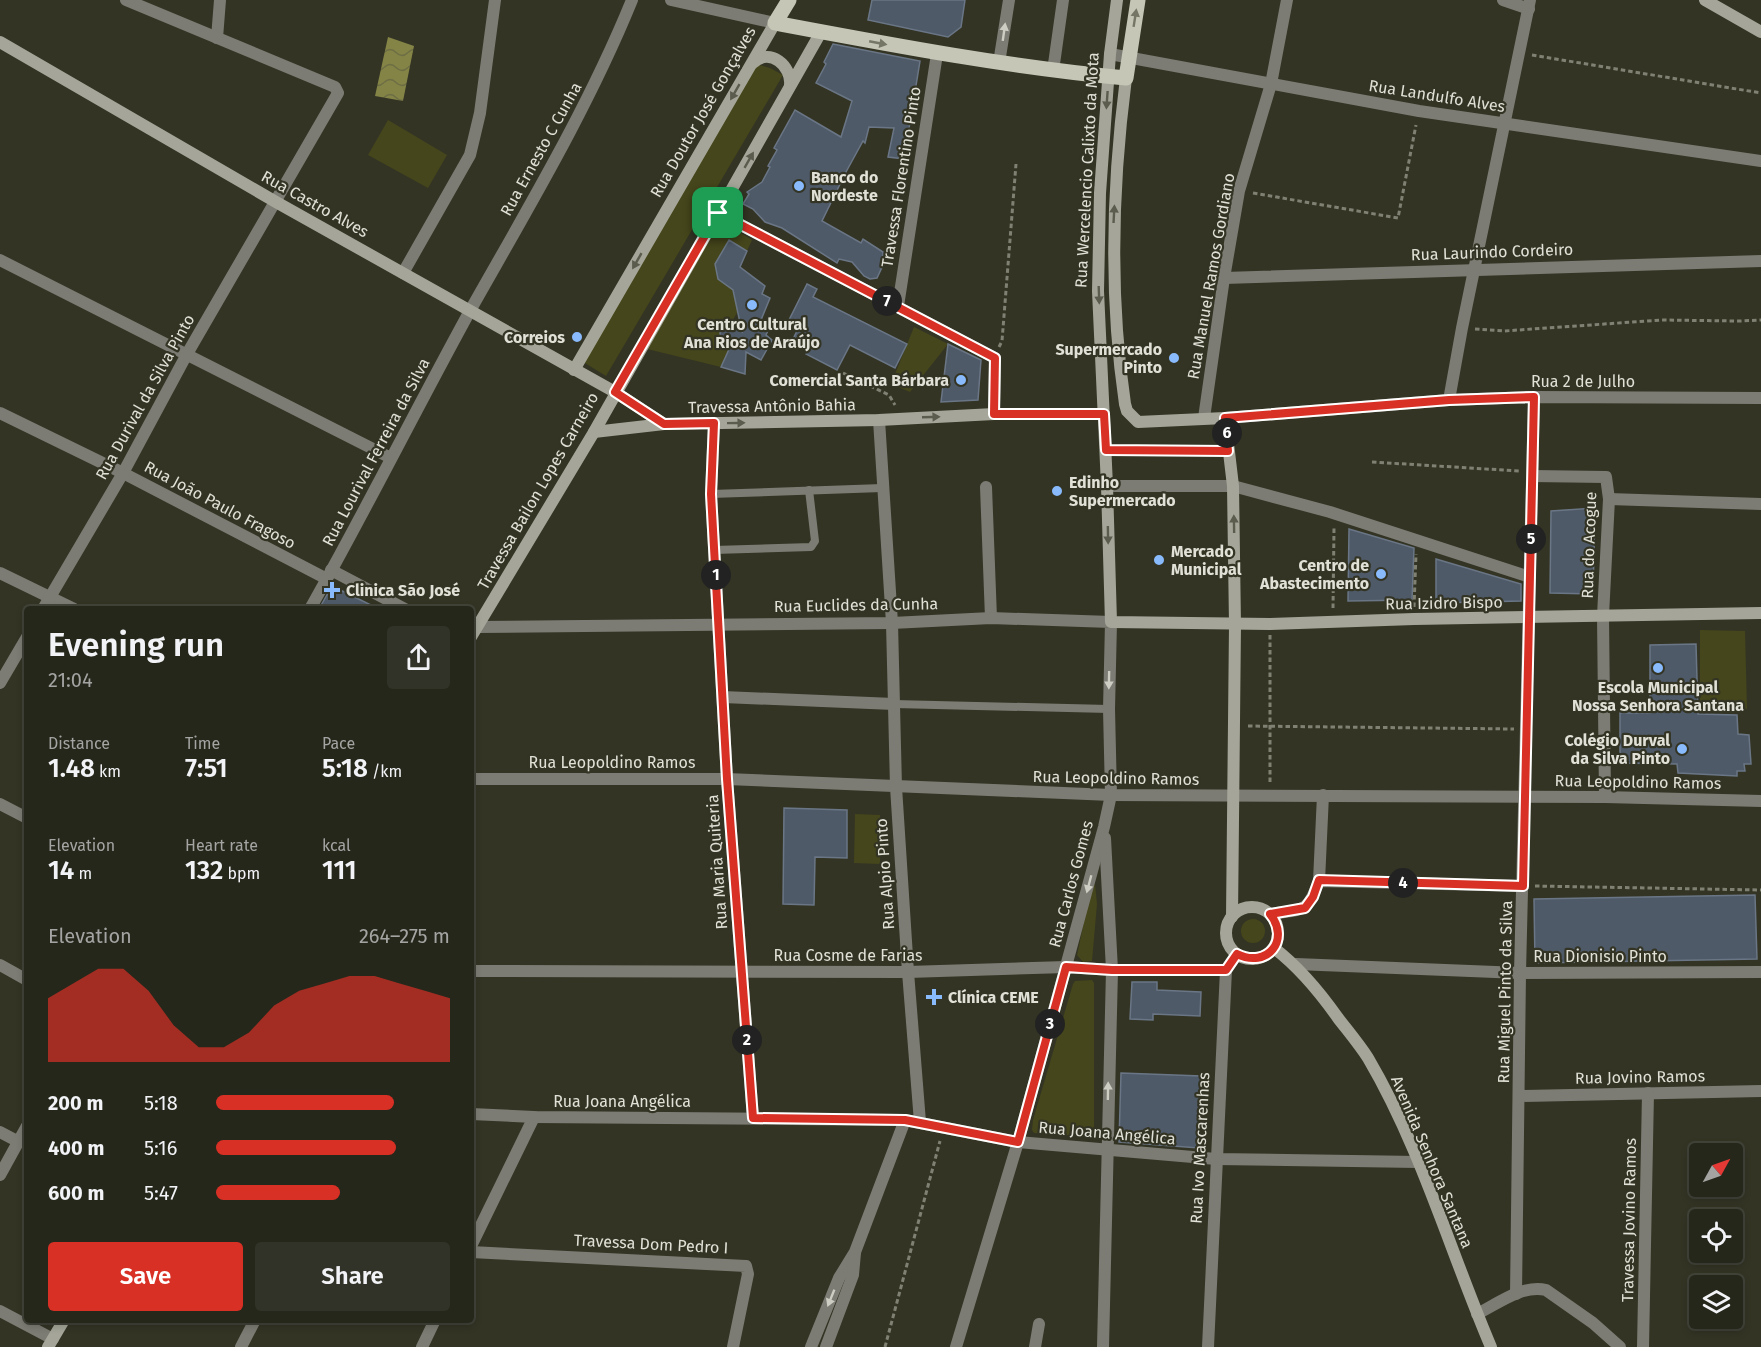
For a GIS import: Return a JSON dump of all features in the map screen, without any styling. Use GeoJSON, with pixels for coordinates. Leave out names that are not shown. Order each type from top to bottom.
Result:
{"type":"FeatureCollection","features":[{"type":"Feature","properties":{"kind":"main road"},"geometry":{"type":"LineString","coordinates":[[774,23],[789,0]]}},
{"type":"Feature","properties":{"kind":"main road","name":"Rua Wercelencio Calixto da Mota"},"geometry":{"type":"LineString","coordinates":[[1126,78],[1138,0]]}},
{"type":"Feature","properties":{"kind":"main road","name":"Rua Doutor José Gonçalves"},"geometry":{"type":"LineString","coordinates":[[774,23],[937,54],[1053,71],[1126,78]]}},
{"type":"Feature","properties":{"kind":"street"},"geometry":{"type":"LineString","coordinates":[[126,0],[218,38],[220,0]]}},
{"type":"Feature","properties":{"kind":"street"},"geometry":{"type":"LineString","coordinates":[[404,273],[470,154],[480,113],[495,0]]}},
{"type":"Feature","properties":{"kind":"street","name":"Rua Ernesto C Cunha"},"geometry":{"type":"LineString","coordinates":[[471,310],[601,73],[632,0]]}},
{"type":"Feature","properties":{"kind":"street"},"geometry":{"type":"LineString","coordinates":[[671,0],[696,2],[774,23]]}},
{"type":"Feature","properties":{"kind":"street"},"geometry":{"type":"LineString","coordinates":[[999,63],[1009,0]]}},
{"type":"Feature","properties":{"kind":"street"},"geometry":{"type":"LineString","coordinates":[[1053,71],[1063,0]]}},
{"type":"Feature","properties":{"kind":"street","name":"Rua Wercelencio Calixto da Mota"},"geometry":{"type":"LineString","coordinates":[[1104,414],[1098,291],[1100,193],[1110,54],[1117,0]]}},
{"type":"Feature","properties":{"kind":"street","name":"Rua Manuel Ramos Gordiano"},"geometry":{"type":"LineString","coordinates":[[1204,418],[1239,191],[1271,84],[1287,0]]}},
{"type":"Feature","properties":{"kind":"street"},"geometry":{"type":"LineString","coordinates":[[1449,400],[1529,4],[1503,0]]}},
{"type":"Feature","properties":{"kind":"street"},"geometry":{"type":"LineString","coordinates":[[1705,0],[1761,32]]}},
{"type":"Feature","properties":{"kind":"street"},"geometry":{"type":"LineString","coordinates":[[1726,13],[1761,38]]}},
{"type":"Feature","properties":{"kind":"street","name":"Rua Doutor José Gonçalves"},"geometry":{"type":"LineString","coordinates":[[574,370],[774,23]]}},
{"type":"Feature","properties":{"kind":"street"},"geometry":{"type":"LineString","coordinates":[[615,392],[821,32]]}},
{"type":"Feature","properties":{"kind":"street","name":"Rua Durival da Silva Pinto"},"geometry":{"type":"LineString","coordinates":[[45,606],[123,473],[187,354],[336,96],[337,89],[334,87],[218,38]]}},
{"type":"Feature","properties":{"kind":"street","name":"Rua Castro Alves"},"geometry":{"type":"LineString","coordinates":[[0,42],[276,202],[615,392],[664,424]]}},
{"type":"Feature","properties":{"kind":"street","name":"Travessa Florentino Pinto"},"geometry":{"type":"LineString","coordinates":[[898,306],[937,54]]}},
{"type":"Feature","properties":{"kind":"street","name":"Rua Landulfo Alves"},"geometry":{"type":"LineString","coordinates":[[1110,54],[1419,111],[1761,161]]}},
{"type":"Feature","properties":{"kind":"street"},"geometry":{"type":"LineString","coordinates":[[751,66],[759,58],[766,56],[783,63],[789,72],[790,86]]}},
{"type":"Feature","properties":{"kind":"street","name":"Rua Wercelencio Calixto da Mota"},"geometry":{"type":"LineString","coordinates":[[1126,78],[1113,229],[1114,280],[1122,384],[1127,411],[1138,422],[1146,423],[1204,418]]}},
{"type":"Feature","properties":{"kind":"street"},"geometry":{"type":"LineString","coordinates":[[718,213],[995,358],[994,414]]}},
{"type":"Feature","properties":{"kind":"street"},"geometry":{"type":"LineString","coordinates":[[0,260],[391,458]]}},
{"type":"Feature","properties":{"kind":"street","name":"Rua Laurindo Cordeiro"},"geometry":{"type":"LineString","coordinates":[[1224,278],[1475,268],[1761,261]]}},
{"type":"Feature","properties":{"kind":"street","name":"Rua Lourival Ferreira da Silva"},"geometry":{"type":"LineString","coordinates":[[312,606],[471,310]]}},
{"type":"Feature","properties":{"kind":"street","name":"Travessa Bailon Lopes Carneiro"},"geometry":{"type":"LineString","coordinates":[[474,632],[594,432],[615,392]]}},
{"type":"Feature","properties":{"kind":"street"},"geometry":{"type":"LineString","coordinates":[[1529,618],[1534,397]]}},
{"type":"Feature","properties":{"kind":"street","name":"Rua 2 de Julho"},"geometry":{"type":"LineString","coordinates":[[1225,418],[1449,400],[1534,397],[1761,398]]}},
{"type":"Feature","properties":{"kind":"street","name":"Rua João Paulo Fragoso"},"geometry":{"type":"LineString","coordinates":[[0,413],[329,575]]}},
{"type":"Feature","properties":{"kind":"street","name":"Travessa Antônio Bahia"},"geometry":{"type":"LineString","coordinates":[[594,432],[664,424],[879,420],[994,414],[1104,414]]}},
{"type":"Feature","properties":{"kind":"street","name":"Rua Carlos Gomes"},"geometry":{"type":"LineString","coordinates":[[956,1347],[1018,1142],[1111,795],[1109,709],[1111,622],[1104,414]]}},
{"type":"Feature","properties":{"kind":"street"},"geometry":{"type":"LineString","coordinates":[[1204,418],[1225,418],[1233,486],[1235,625],[1232,917],[1226,933],[1231,948],[1237,954],[1253,959],[1261,958],[1274,948],[1278,927],[1270,914],[1255,907],[1246,908],[1232,917]]}},
{"type":"Feature","properties":{"kind":"street","name":"Travessa Antônio Bahia"},"geometry":{"type":"LineString","coordinates":[[879,420],[892,623]]}},
{"type":"Feature","properties":{"kind":"street","name":"Rua Maria Quiteria"},"geometry":{"type":"LineString","coordinates":[[714,423],[711,494],[714,550],[727,779],[753,1118]]}},
{"type":"Feature","properties":{"kind":"street","name":"Rua do Acogue"},"geometry":{"type":"LineString","coordinates":[[1532,474],[1606,477],[1609,499],[1603,616],[1605,797]]}},
{"type":"Feature","properties":{"kind":"street"},"geometry":{"type":"LineString","coordinates":[[1107,486],[1233,486],[1335,514],[1530,576]]}},
{"type":"Feature","properties":{"kind":"street"},"geometry":{"type":"LineString","coordinates":[[986,487],[991,618]]}},
{"type":"Feature","properties":{"kind":"street"},"geometry":{"type":"LineString","coordinates":[[1609,499],[1761,504]]}},
{"type":"Feature","properties":{"kind":"street"},"geometry":{"type":"LineString","coordinates":[[0,573],[68,606]]}},
{"type":"Feature","properties":{"kind":"street"},"geometry":{"type":"LineString","coordinates":[[329,575],[398,606]]}},
{"type":"Feature","properties":{"kind":"street","name":"Rua Izidro Bispo"},"geometry":{"type":"LineString","coordinates":[[1235,625],[1414,619],[1761,613]]}},
{"type":"Feature","properties":{"kind":"street","name":"Rua Euclides da Cunha"},"geometry":{"type":"LineString","coordinates":[[474,632],[719,624],[892,623],[991,618],[1235,625]]}},
{"type":"Feature","properties":{"kind":"street","name":"Rua Miguel Pinto da Silva"},"geometry":{"type":"LineString","coordinates":[[1516,1294],[1520,973],[1529,618]]}},
{"type":"Feature","properties":{"kind":"street","name":"Rua Alpio Pinto"},"geometry":{"type":"LineString","coordinates":[[892,623],[896,787],[920,1122]]}},
{"type":"Feature","properties":{"kind":"street"},"geometry":{"type":"LineString","coordinates":[[0,683],[24,641]]}},
{"type":"Feature","properties":{"kind":"street"},"geometry":{"type":"LineString","coordinates":[[723,697],[894,704]]}},
{"type":"Feature","properties":{"kind":"street","name":"Rua Leopoldino Ramos"},"geometry":{"type":"LineString","coordinates":[[474,779],[727,779],[1111,795],[1605,797],[1761,801]]}},
{"type":"Feature","properties":{"kind":"street"},"geometry":{"type":"LineString","coordinates":[[1270,914],[1305,908],[1313,897],[1319,880],[1323,795]]}},
{"type":"Feature","properties":{"kind":"street"},"geometry":{"type":"LineString","coordinates":[[0,804],[24,816]]}},
{"type":"Feature","properties":{"kind":"street"},"geometry":{"type":"LineString","coordinates":[[1103,1347],[1112,970],[1104,827]]}},
{"type":"Feature","properties":{"kind":"street"},"geometry":{"type":"LineString","coordinates":[[1319,880],[1523,886]]}},
{"type":"Feature","properties":{"kind":"street","name":"Avenida Senhora Santana"},"geometry":{"type":"LineString","coordinates":[[1274,948],[1296,964],[1331,1007],[1367,1057],[1385,1090],[1418,1162],[1491,1347]]}},
{"type":"Feature","properties":{"kind":"street"},"geometry":{"type":"LineString","coordinates":[[1226,970],[1237,954]]}},
{"type":"Feature","properties":{"kind":"street","name":"Rua Dionisio Pinto"},"geometry":{"type":"LineString","coordinates":[[1296,964],[1520,973],[1761,972]]}},
{"type":"Feature","properties":{"kind":"street"},"geometry":{"type":"LineString","coordinates":[[0,965],[24,978]]}},
{"type":"Feature","properties":{"kind":"street","name":"Rua Cosme de Farias"},"geometry":{"type":"LineString","coordinates":[[474,971],[908,972],[1066,967],[1112,970],[1226,970]]}},
{"type":"Feature","properties":{"kind":"street","name":"Rua Ivo Mascarenhas"},"geometry":{"type":"LineString","coordinates":[[1208,1347],[1226,970]]}},
{"type":"Feature","properties":{"kind":"street","name":"Rua Jovino Ramos"},"geometry":{"type":"LineString","coordinates":[[1519,1096],[1761,1091]]}},
{"type":"Feature","properties":{"kind":"street","name":"Travessa Jovino Ramos"},"geometry":{"type":"LineString","coordinates":[[1643,1347],[1648,1093]]}},
{"type":"Feature","properties":{"kind":"street","name":"Rua Joana Angélica"},"geometry":{"type":"LineString","coordinates":[[474,1114],[534,1117],[905,1120],[1018,1142],[1216,1159],[1418,1162]]}},
{"type":"Feature","properties":{"kind":"street"},"geometry":{"type":"LineString","coordinates":[[474,1240],[534,1117]]}},
{"type":"Feature","properties":{"kind":"street"},"geometry":{"type":"LineString","coordinates":[[811,1347],[839,1278],[855,1252],[905,1120]]}},
{"type":"Feature","properties":{"kind":"street"},"geometry":{"type":"LineString","coordinates":[[0,1175],[24,1131]]}},
{"type":"Feature","properties":{"kind":"street"},"geometry":{"type":"LineString","coordinates":[[0,1132],[18,1142]]}},
{"type":"Feature","properties":{"kind":"street","name":"Travessa Dom Pedro I"},"geometry":{"type":"LineString","coordinates":[[474,1252],[746,1266],[748,1274],[733,1347]]}},
{"type":"Feature","properties":{"kind":"street"},"geometry":{"type":"LineString","coordinates":[[826,1347],[853,1275],[855,1252]]}},
{"type":"Feature","properties":{"kind":"street"},"geometry":{"type":"LineString","coordinates":[[1477,1314],[1531,1288],[1546,1290],[1593,1323],[1620,1347]]}},
{"type":"Feature","properties":{"kind":"street"},"geometry":{"type":"LineString","coordinates":[[0,1311],[50,1343],[62,1323]]}},
{"type":"Feature","properties":{"kind":"street"},"geometry":{"type":"LineString","coordinates":[[241,1347],[253,1323]]}},
{"type":"Feature","properties":{"kind":"street"},"geometry":{"type":"LineString","coordinates":[[422,1347],[434,1323]]}},
{"type":"Feature","properties":{"kind":"street"},"geometry":{"type":"LineString","coordinates":[[1035,1347],[1039,1324]]}},
{"type":"Feature","properties":{"kind":"lane"},"geometry":{"type":"LineString","coordinates":[[1106,450],[1228,451]]}},
{"type":"Feature","properties":{"kind":"lane"},"geometry":{"type":"LineString","coordinates":[[711,494],[882,488]]}},
{"type":"Feature","properties":{"kind":"lane"},"geometry":{"type":"LineString","coordinates":[[714,550],[811,547],[815,541],[809,490]]}},
{"type":"Feature","properties":{"kind":"lane"},"geometry":{"type":"LineString","coordinates":[[894,704],[1109,709]]}},
{"type":"Feature","properties":{"kind":"path"},"geometry":{"type":"LineString","coordinates":[[1520,52],[1761,93]]}},
{"type":"Feature","properties":{"kind":"path"},"geometry":{"type":"LineString","coordinates":[[1239,191],[1398,218],[1419,111]]}},
{"type":"Feature","properties":{"kind":"path"},"geometry":{"type":"LineString","coordinates":[[995,358],[1002,341],[1016,164]]}},
{"type":"Feature","properties":{"kind":"path"},"geometry":{"type":"LineString","coordinates":[[1462,328],[1504,331],[1662,320],[1761,320]]}},
{"type":"Feature","properties":{"kind":"path"},"geometry":{"type":"LineString","coordinates":[[843,373],[892,397],[899,418]]}},
{"type":"Feature","properties":{"kind":"path"},"geometry":{"type":"LineString","coordinates":[[1372,462],[1532,474]]}},
{"type":"Feature","properties":{"kind":"path"},"geometry":{"type":"LineString","coordinates":[[1333,622],[1335,514]]}},
{"type":"Feature","properties":{"kind":"path"},"geometry":{"type":"LineString","coordinates":[[1414,619],[1417,540]]}},
{"type":"Feature","properties":{"kind":"path"},"geometry":{"type":"LineString","coordinates":[[1270,624],[1270,796]]}},
{"type":"Feature","properties":{"kind":"path"},"geometry":{"type":"LineString","coordinates":[[1234,726],[1526,729]]}},
{"type":"Feature","properties":{"kind":"path"},"geometry":{"type":"LineString","coordinates":[[1523,886],[1761,890]]}},
{"type":"Feature","properties":{"kind":"path"},"geometry":{"type":"LineString","coordinates":[[885,1347],[944,1127]]}},
{"type":"Feature","properties":{"kind":"shaded area"},"geometry":{"type":"Polygon","coordinates":[[[756,64],[783,75],[606,376],[580,360],[756,64]]]}},
{"type":"Feature","properties":{"kind":"shaded area"},"geometry":{"type":"Polygon","coordinates":[[[388,120],[447,155],[428,188],[368,155],[388,120]]]}},
{"type":"Feature","properties":{"kind":"shaded area"},"geometry":{"type":"Polygon","coordinates":[[[717,218],[752,240],[747,251],[729,240],[715,264],[718,279],[733,290],[738,311],[730,325],[727,323],[720,333],[721,341],[730,347],[721,367],[643,348],[717,218]]]}},
{"type":"Feature","properties":{"kind":"shaded area"},"geometry":{"type":"Polygon","coordinates":[[[914,327],[948,344],[910,392],[891,384],[914,327]]]}},
{"type":"Feature","properties":{"kind":"shaded area"},"geometry":{"type":"Polygon","coordinates":[[[1700,630],[1745,631],[1747,709],[1700,707],[1700,630]]]}},
{"type":"Feature","properties":{"kind":"shaded area"},"geometry":{"type":"Polygon","coordinates":[[[855,814],[880,815],[880,864],[854,863],[855,814]]]}},
{"type":"Feature","properties":{"kind":"shaded area"},"geometry":{"type":"Polygon","coordinates":[[[1095,884],[1097,904],[1092,961],[1083,962],[1077,955],[1088,903],[1095,884]]]}},
{"type":"Feature","properties":{"kind":"shaded area"},"geometry":{"type":"Polygon","coordinates":[[[1253,919],[1261,923],[1265,931],[1261,939],[1253,943],[1245,939],[1241,931],[1245,923],[1253,919]]]}},
{"type":"Feature","properties":{"kind":"shaded area"},"geometry":{"type":"Polygon","coordinates":[[[1092,980],[1094,983],[1094,1135],[1091,1137],[1034,1133],[1033,1120],[1073,984],[1075,981],[1092,980]]]}},
{"type":"Feature","properties":{"kind":"water"},"geometry":{"type":"Polygon","coordinates":[[[388,37],[414,46],[403,101],[375,96],[388,37]]]}},
{"type":"Feature","properties":{"kind":"building"},"geometry":{"type":"Polygon","coordinates":[[[872,0],[965,0],[961,27],[948,37],[868,20],[872,0]]]}},
{"type":"Feature","properties":{"kind":"building"},"geometry":{"type":"Polygon","coordinates":[[[833,44],[920,61],[904,159],[888,157],[894,128],[869,127],[865,143],[863,141],[822,221],[861,243],[863,239],[883,252],[883,265],[877,278],[870,279],[864,276],[852,262],[839,259],[837,263],[782,228],[765,222],[753,209],[743,204],[749,194],[747,192],[762,182],[777,150],[774,148],[795,110],[841,137],[852,101],[816,83],[833,44]]]}},
{"type":"Feature","properties":{"kind":"building","name":"Centro Cultural Ana Rios de Araújo"},"geometry":{"type":"Polygon","coordinates":[[[729,240],[747,251],[740,267],[765,286],[762,294],[770,298],[761,320],[770,326],[766,335],[772,340],[761,360],[746,352],[745,374],[721,367],[730,347],[721,341],[720,333],[727,323],[742,332],[733,290],[718,279],[715,264],[729,240]]]}},
{"type":"Feature","properties":{"kind":"building"},"geometry":{"type":"Polygon","coordinates":[[[807,284],[817,289],[813,297],[907,344],[895,368],[850,345],[837,370],[806,354],[811,345],[794,337],[802,321],[799,325],[789,320],[807,284]]]}},
{"type":"Feature","properties":{"kind":"building","name":"Comercial Santa Bárbara"},"geometry":{"type":"Polygon","coordinates":[[[948,344],[981,360],[978,400],[941,402],[948,344]]]}},
{"type":"Feature","properties":{"kind":"building"},"geometry":{"type":"Polygon","coordinates":[[[1595,508],[1593,594],[1550,593],[1551,511],[1595,508]]]}},
{"type":"Feature","properties":{"kind":"building","name":"Centro de Abastecimento"},"geometry":{"type":"Polygon","coordinates":[[[1349,529],[1414,548],[1412,600],[1348,601],[1349,529]]]}},
{"type":"Feature","properties":{"kind":"building"},"geometry":{"type":"Polygon","coordinates":[[[1436,559],[1521,584],[1521,601],[1436,603],[1436,559]]]}},
{"type":"Feature","properties":{"kind":"building","name":"Clinica São José"},"geometry":{"type":"Polygon","coordinates":[[[332,586],[373,606],[321,606],[332,586]]]}},
{"type":"Feature","properties":{"kind":"building","name":"Colégio Durval da Silva Pinto"},"geometry":{"type":"Polygon","coordinates":[[[1696,644],[1698,714],[1737,715],[1738,734],[1749,735],[1751,764],[1744,764],[1745,771],[1737,771],[1737,776],[1678,773],[1677,764],[1620,763],[1620,713],[1650,713],[1650,645],[1696,644]]]}},
{"type":"Feature","properties":{"kind":"building"},"geometry":{"type":"Polygon","coordinates":[[[784,808],[847,810],[847,858],[815,857],[814,905],[783,904],[784,808]]]}},
{"type":"Feature","properties":{"kind":"building"},"geometry":{"type":"Polygon","coordinates":[[[1755,895],[1757,959],[1535,963],[1534,899],[1755,895]]]}},
{"type":"Feature","properties":{"kind":"building"},"geometry":{"type":"Polygon","coordinates":[[[1132,982],[1157,982],[1157,990],[1201,992],[1200,1016],[1153,1014],[1153,1020],[1130,1019],[1132,982]]]}},
{"type":"Feature","properties":{"kind":"building"},"geometry":{"type":"Polygon","coordinates":[[[1121,1073],[1201,1076],[1199,1148],[1119,1142],[1121,1073]]]}},
{"type":"Feature","properties":{"kind":"place","name":"Banco do Nordeste"},"geometry":{"type":"Point","coordinates":[799,186]}},
{"type":"Feature","properties":{"kind":"place","name":"Centro Cultural Ana Rios de Araújo"},"geometry":{"type":"Point","coordinates":[752,305]}},
{"type":"Feature","properties":{"kind":"place","name":"Correios"},"geometry":{"type":"Point","coordinates":[577,337]}},
{"type":"Feature","properties":{"kind":"place","name":"Supermercado Pinto"},"geometry":{"type":"Point","coordinates":[1174,358]}},
{"type":"Feature","properties":{"kind":"place","name":"Comercial Santa Bárbara"},"geometry":{"type":"Point","coordinates":[961,380]}},
{"type":"Feature","properties":{"kind":"place","name":"Edinho Supermercado"},"geometry":{"type":"Point","coordinates":[1057,491]}},
{"type":"Feature","properties":{"kind":"place","name":"Mercado Municipal"},"geometry":{"type":"Point","coordinates":[1159,560]}},
{"type":"Feature","properties":{"kind":"place","name":"Centro de Abastecimento"},"geometry":{"type":"Point","coordinates":[1381,574]}},
{"type":"Feature","properties":{"kind":"place","name":"Clinica São José"},"geometry":{"type":"Point","coordinates":[332,590]}},
{"type":"Feature","properties":{"kind":"place","name":"Escola Municipal Nossa Senhora Santana"},"geometry":{"type":"Point","coordinates":[1658,668]}},
{"type":"Feature","properties":{"kind":"place","name":"Colégio Durval da Silva Pinto"},"geometry":{"type":"Point","coordinates":[1682,749]}},
{"type":"Feature","properties":{"kind":"place","name":"Clínica CEME"},"geometry":{"type":"Point","coordinates":[934,997]}},
{"type":"Feature","properties":{"kind":"route"},"geometry":{"type":"LineString","coordinates":[[718,213],[995,358],[994,414],[1104,414],[1106,450],[1228,451],[1225,418],[1449,400],[1534,397],[1523,886],[1319,880],[1311,902],[1305,908],[1270,914],[1278,927],[1277,941],[1274,948],[1261,958],[1244,958],[1237,954],[1226,970],[1112,970],[1066,967],[1018,1142],[905,1120],[753,1118],[727,779],[714,550],[711,494],[714,423],[664,424],[615,392],[718,213]]}}]}
